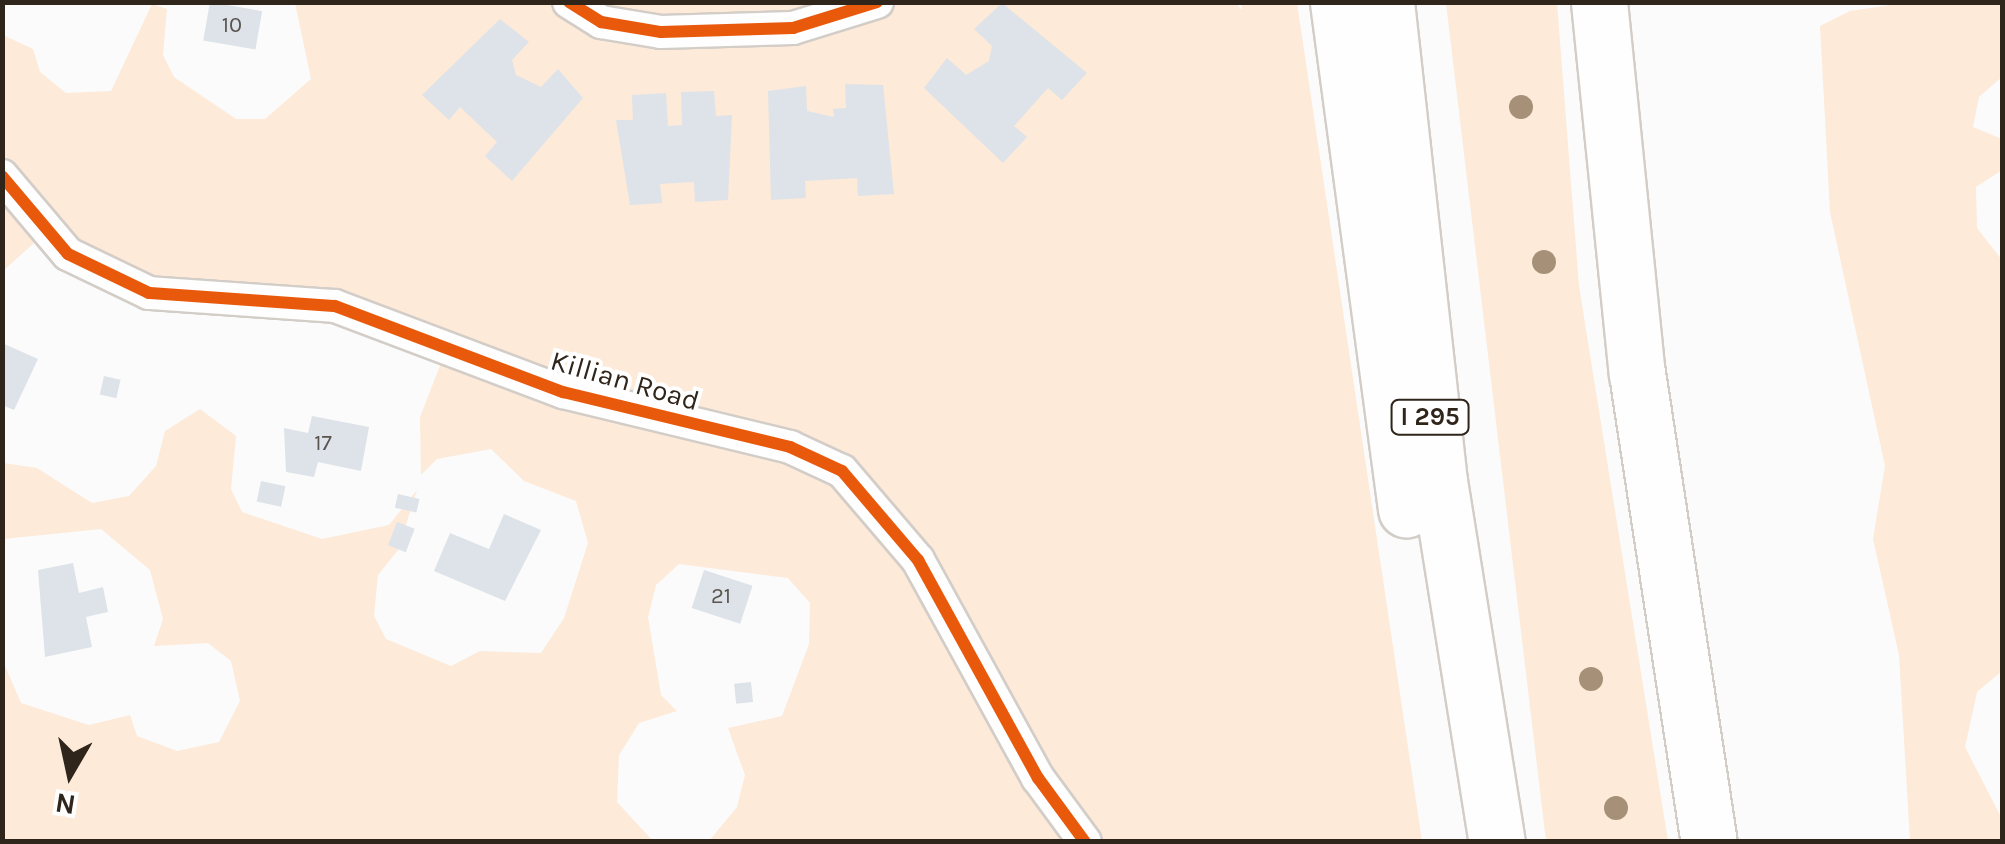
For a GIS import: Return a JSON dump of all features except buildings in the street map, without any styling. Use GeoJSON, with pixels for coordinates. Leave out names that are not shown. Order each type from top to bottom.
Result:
{"type":"FeatureCollection","features":[{"type":"Feature","properties":{"kind":"highway"},"geometry":{"type":"LineString","coordinates":[[1338,2],[1402,489],[1446,678],[1496,835]]}},
{"type":"Feature","properties":{"kind":"highway","name":"I 295"},"geometry":{"type":"LineString","coordinates":[[1386,2],[1429,406],[1496,835]]}},
{"type":"Feature","properties":{"kind":"highway"},"geometry":{"type":"LineString","coordinates":[[1599,2],[1637,372],[1710,842]]}},
{"type":"Feature","properties":{"kind":"street"},"geometry":{"type":"LineString","coordinates":[[569,2],[601,22],[661,32],[794,28],[877,2]]}},
{"type":"Feature","properties":{"kind":"street","name":"Killian Road"},"geometry":{"type":"LineString","coordinates":[[2,176],[68,254],[135,288],[336,306],[563,392],[790,447],[842,471],[918,560],[1038,778],[1085,842]]}},
{"type":"Feature","properties":{"kind":"shaded area"},"geometry":{"type":"Polygon","coordinates":[[[1235,2],[1242,10],[1242,3],[1297,3],[1422,841],[709,841],[737,807],[745,775],[728,728],[782,716],[809,644],[810,603],[788,578],[679,564],[656,585],[648,617],[661,695],[677,711],[639,723],[619,755],[617,802],[653,841],[3,841],[2,659],[21,703],[89,725],[130,715],[137,736],[177,751],[219,742],[240,701],[231,661],[208,643],[154,646],[163,619],[150,570],[101,529],[3,539],[3,463],[37,468],[92,503],[129,496],[156,466],[165,431],[200,409],[236,436],[231,489],[242,512],[322,539],[389,525],[417,490],[398,550],[378,575],[374,616],[386,639],[451,666],[480,651],[541,653],[564,618],[588,543],[576,501],[524,481],[491,449],[437,459],[421,475],[420,417],[443,358],[344,314],[205,303],[143,309],[43,235],[3,271],[3,35],[33,49],[40,72],[66,93],[111,91],[152,4],[167,9],[163,55],[174,77],[236,119],[265,119],[311,79],[295,3],[1235,2]]]}},
{"type":"Feature","properties":{"kind":"shaded area"},"geometry":{"type":"Polygon","coordinates":[[[1911,2],[2002,3],[2002,77],[1979,97],[1973,127],[2002,139],[2002,170],[1976,187],[1977,228],[2002,260],[2002,671],[1977,692],[1965,747],[2002,819],[2002,841],[1910,841],[1899,655],[1873,539],[1885,466],[1830,212],[1820,26],[1850,11],[1911,2]]]}},
{"type":"Feature","properties":{"kind":"shaded area"},"geometry":{"type":"Polygon","coordinates":[[[1446,3],[1557,3],[1579,286],[1668,841],[1546,841],[1446,3]]]}},
{"type":"Feature","properties":{"kind":"cycle path"},"geometry":{"type":"LineString","coordinates":[[569,2],[601,22],[661,32],[793,28],[877,2]]}},
{"type":"Feature","properties":{"kind":"cycle path"},"geometry":{"type":"LineString","coordinates":[[2,176],[68,254],[149,293],[335,306],[563,392],[790,447],[842,471],[918,560],[1038,778],[1085,842]]}}]}
